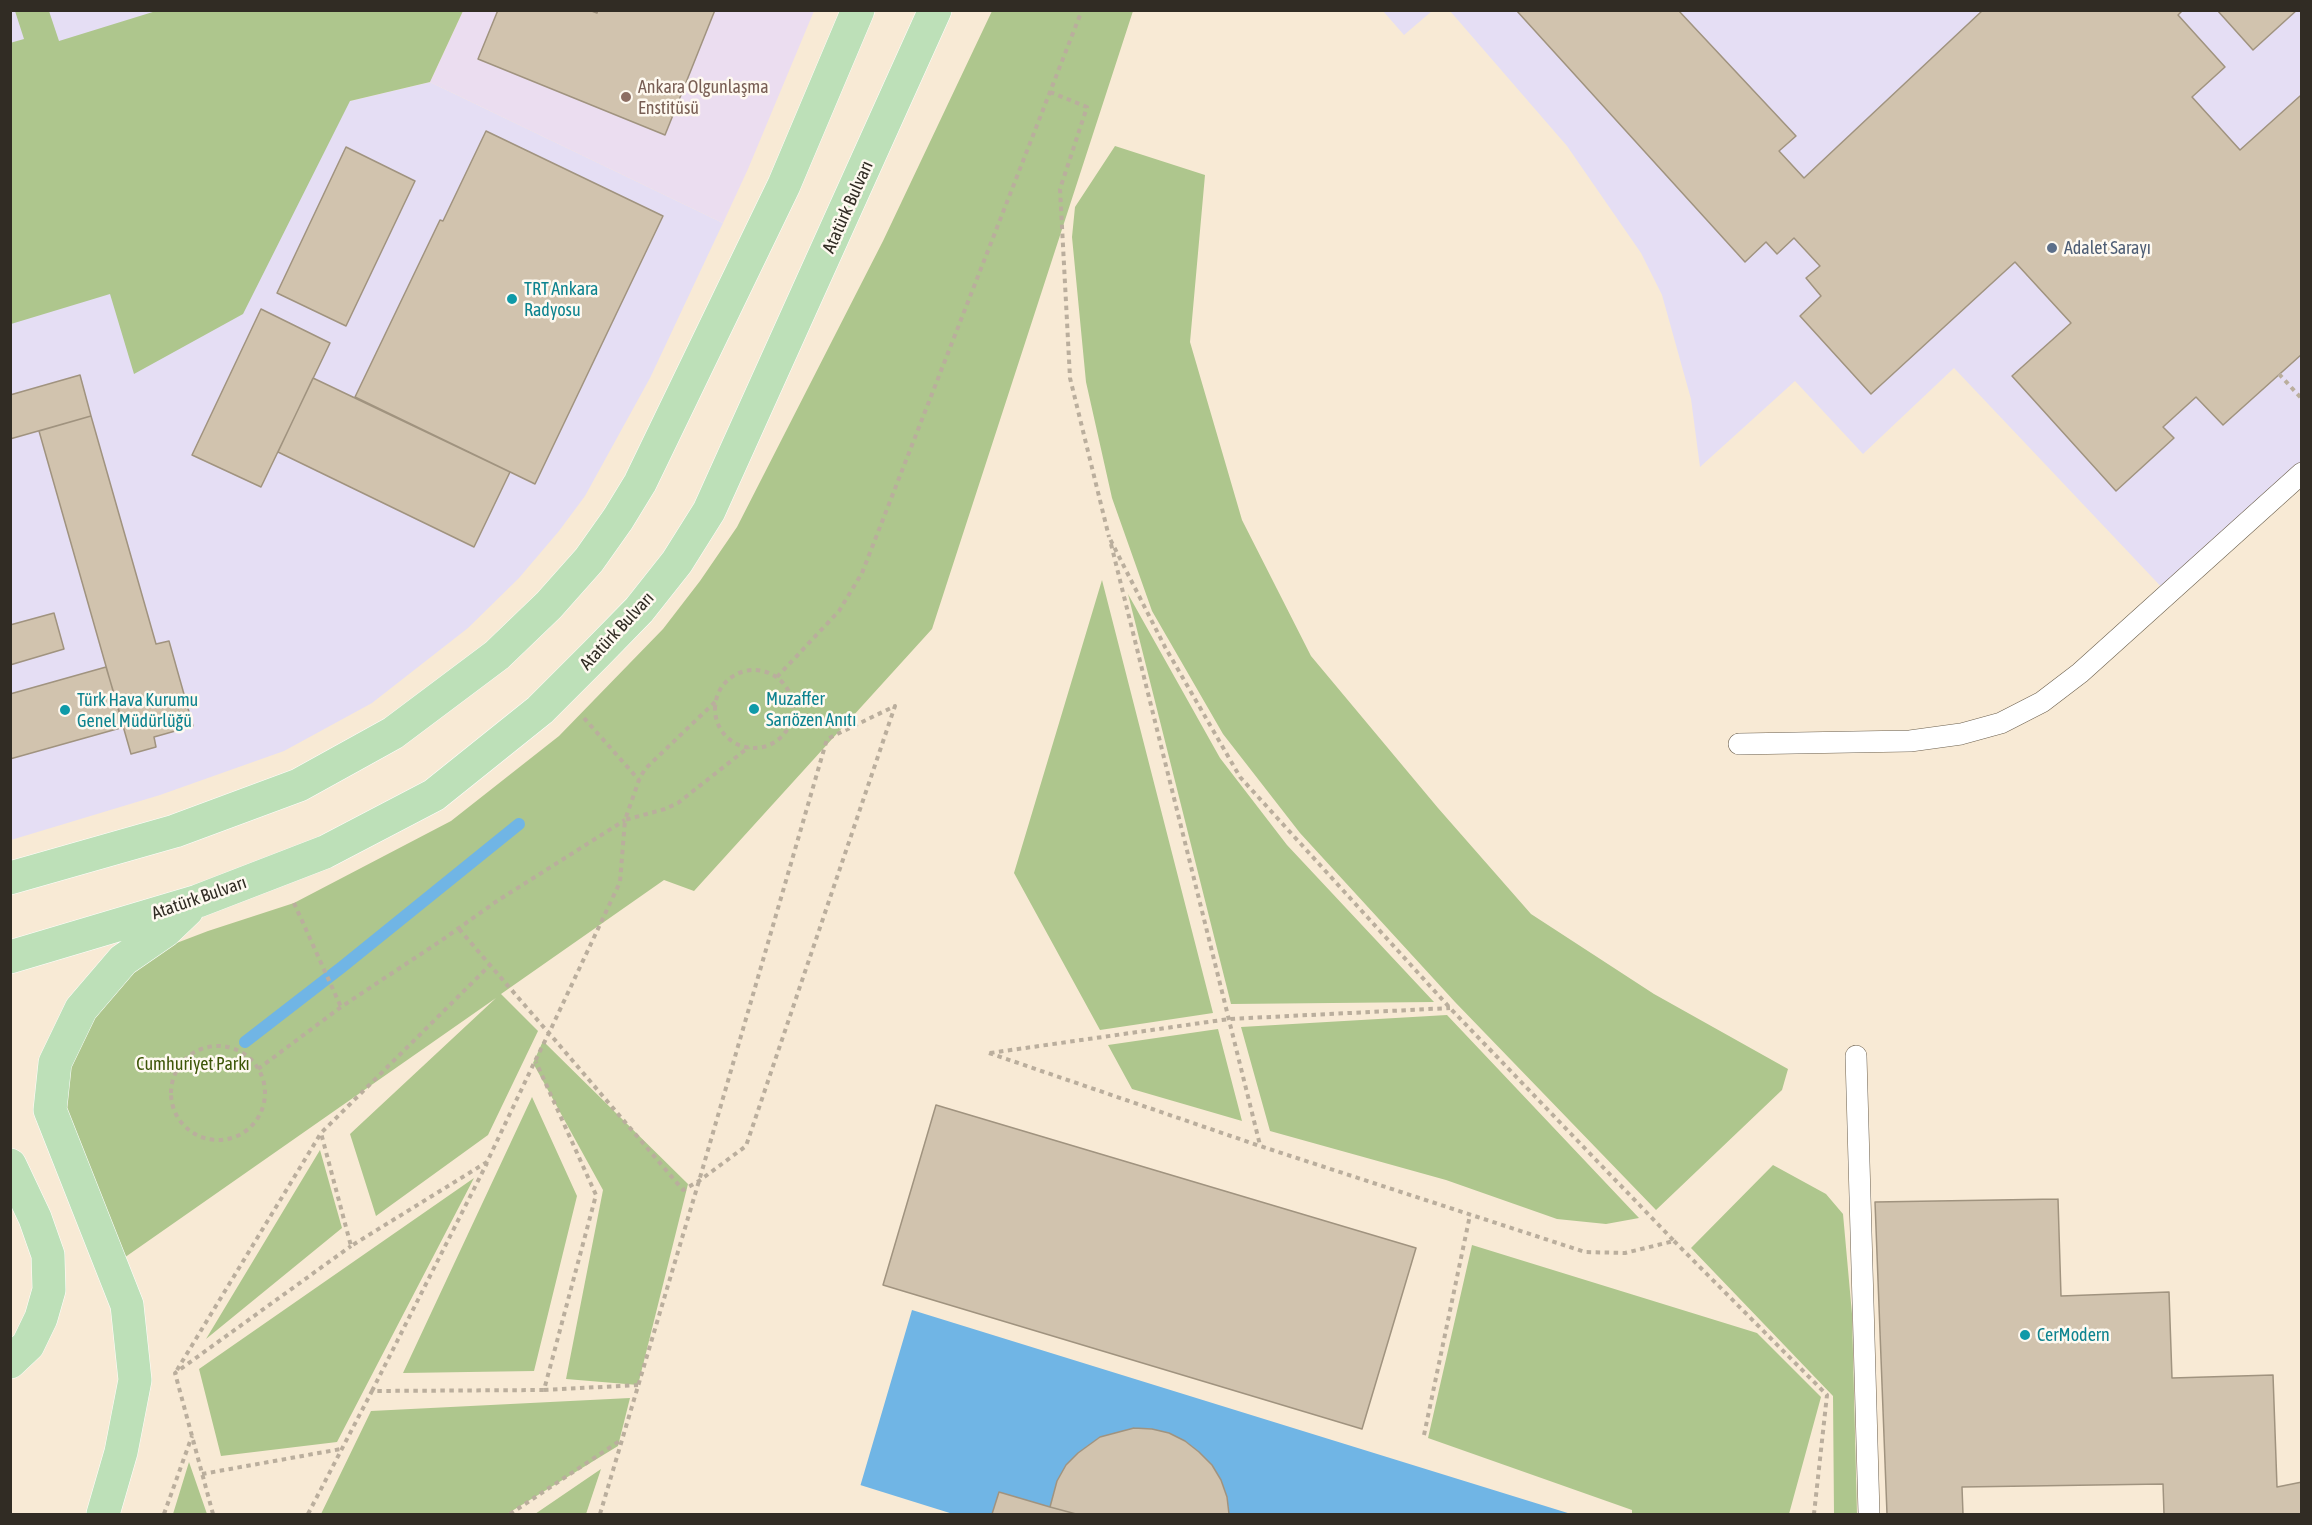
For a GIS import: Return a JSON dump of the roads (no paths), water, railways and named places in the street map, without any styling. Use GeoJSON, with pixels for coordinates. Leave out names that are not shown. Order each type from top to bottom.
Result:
{"type":"FeatureCollection","features":[{"type":"Feature","properties":{"kind":"main road"},"geometry":{"type":"LineString","coordinates":[[10,878],[175,831],[299,785],[393,733],[497,655],[549,605],[589,560],[640,483],[784,185],[858,10]]}},
{"type":"Feature","properties":{"kind":"main road","name":"Atatürk Bulvarı"},"geometry":{"type":"LineString","coordinates":[[10,957],[198,901],[325,852],[434,795],[540,710],[560,691],[639,610],[677,562],[709,511],[936,10]]}},
{"type":"Feature","properties":{"kind":"main road"},"geometry":{"type":"LineString","coordinates":[[103,1515],[121,1452],[135,1380],[127,1305],[50,1110],[55,1063],[81,1009],[123,960],[165,931],[198,901]]}},
{"type":"Feature","properties":{"kind":"main road"},"geometry":{"type":"LineString","coordinates":[[10,1165],[35,1218],[48,1255],[49,1290],[41,1318],[28,1345],[10,1362]]}},
{"type":"Feature","properties":{"kind":"lane"},"geometry":{"type":"LineString","coordinates":[[1739,744],[1910,741],[1961,734],[2001,723],[2042,702],[2080,673],[2301,473]]}},
{"type":"Feature","properties":{"kind":"lane"},"geometry":{"type":"LineString","coordinates":[[1856,1056],[1869,1515]]}},
{"type":"Feature","properties":{"kind":"water"},"geometry":{"type":"Polygon","coordinates":[[[912,1310],[1571,1514],[1229,1514],[1227,1497],[1221,1480],[1212,1465],[1199,1452],[1185,1441],[1169,1433],[1134,1428],[1100,1437],[1078,1453],[1066,1466],[1057,1481],[1050,1507],[999,1492],[992,1514],[852,1514],[912,1310]]]}},
{"type":"Feature","properties":{"kind":"waterway"},"geometry":{"type":"LineString","coordinates":[[245,1042],[519,824]]}},
{"type":"Feature","properties":{"kind":"place","name":"Ankara Olgunlaşma Enstitüsü"},"geometry":{"type":"Point","coordinates":[626,97]}},
{"type":"Feature","properties":{"kind":"place","name":"Adalet Sarayı"},"geometry":{"type":"Point","coordinates":[2052,248]}},
{"type":"Feature","properties":{"kind":"place","name":"TRT Ankara Radyosu"},"geometry":{"type":"Point","coordinates":[512,299]}},
{"type":"Feature","properties":{"kind":"place","name":"Muzaffer Sarıözen Anıtı"},"geometry":{"type":"Point","coordinates":[754,709]}},
{"type":"Feature","properties":{"kind":"place","name":"Türk Hava Kurumu Genel Müdürlüğü"},"geometry":{"type":"Point","coordinates":[65,710]}},
{"type":"Feature","properties":{"kind":"place","name":"CerModern"},"geometry":{"type":"Point","coordinates":[2025,1335]}},
{"type":"Feature","properties":{"kind":"park label","name":"Cumhuriyet Parkı"},"geometry":{"type":"Point","coordinates":[193,1064]}}]}
